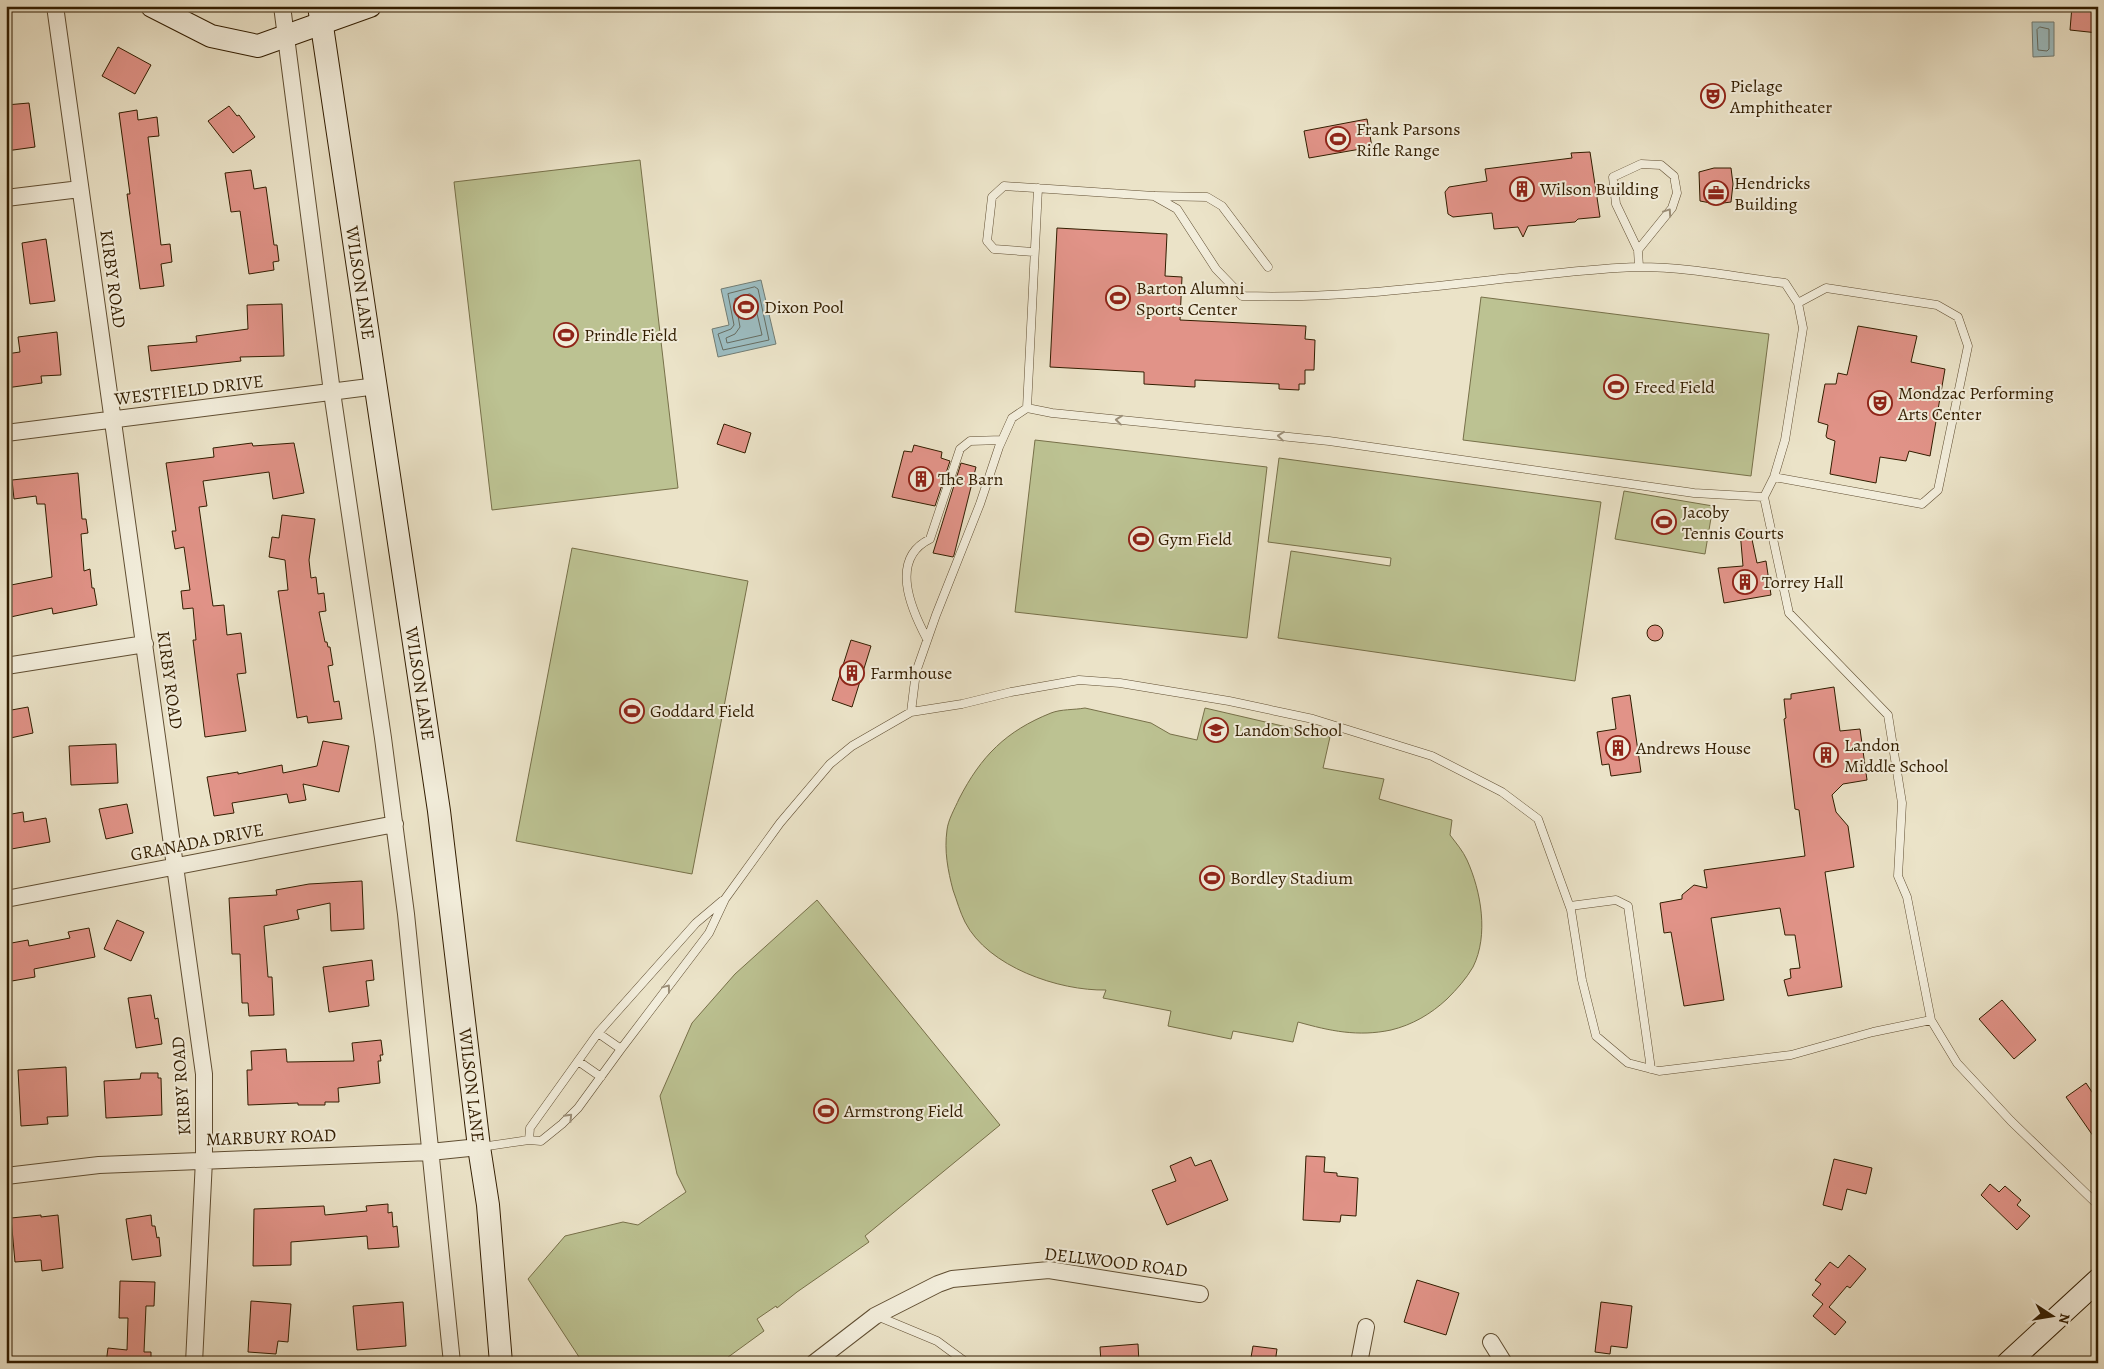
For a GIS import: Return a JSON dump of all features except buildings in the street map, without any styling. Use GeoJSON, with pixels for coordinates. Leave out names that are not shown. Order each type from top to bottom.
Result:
{"type":"FeatureCollection","features":[{"type":"Feature","properties":{"kind":"main road"},"geometry":{"type":"LineString","coordinates":[[152,6],[211,36],[258,46],[286,37],[320,15],[370,6]]}},
{"type":"Feature","properties":{"kind":"main road","name":"WILSON LANE"},"geometry":{"type":"LineString","coordinates":[[320,15],[377,386],[439,811],[479,1147],[488,1205],[501,1363]]}},
{"type":"Feature","properties":{"kind":"main road"},"geometry":{"type":"LineString","coordinates":[[2008,1363],[2098,1280]]}},
{"type":"Feature","properties":{"kind":"street","name":"KIRBY ROAD"},"geometry":{"type":"LineString","coordinates":[[55,6],[204,1074],[204,1160],[194,1363]]}},
{"type":"Feature","properties":{"kind":"street"},"geometry":{"type":"LineString","coordinates":[[282,6],[332,392],[395,824],[452,1363]]}},
{"type":"Feature","properties":{"kind":"street"},"geometry":{"type":"LineString","coordinates":[[6,198],[80,189]]}},
{"type":"Feature","properties":{"kind":"street","name":"WESTFIELD DRIVE"},"geometry":{"type":"LineString","coordinates":[[6,433],[377,386]]}},
{"type":"Feature","properties":{"kind":"street"},"geometry":{"type":"LineString","coordinates":[[6,666],[145,644]]}},
{"type":"Feature","properties":{"kind":"street","name":"GRANADA DRIVE"},"geometry":{"type":"LineString","coordinates":[[6,898],[395,824]]}},
{"type":"Feature","properties":{"kind":"street","name":"MARBURY ROAD"},"geometry":{"type":"LineString","coordinates":[[6,1176],[99,1165],[430,1152],[479,1147]]}},
{"type":"Feature","properties":{"kind":"street","name":"DELLWOOD ROAD"},"geometry":{"type":"LineString","coordinates":[[814,1363],[875,1316],[938,1284],[952,1280],[1049,1270],[1200,1294]]}},
{"type":"Feature","properties":{"kind":"street"},"geometry":{"type":"LineString","coordinates":[[1359,1363],[1366,1327]]}},
{"type":"Feature","properties":{"kind":"street"},"geometry":{"type":"LineString","coordinates":[[1490,1342],[1504,1363]]}},
{"type":"Feature","properties":{"kind":"lane"},"geometry":{"type":"LineString","coordinates":[[1638,250],[1672,208],[1677,193],[1674,176],[1661,165],[1641,164],[1613,177],[1616,204],[1638,250],[1638,267]]}},
{"type":"Feature","properties":{"kind":"lane"},"geometry":{"type":"LineString","coordinates":[[1034,252],[994,249],[987,241],[992,197],[1004,186],[1154,196],[1207,197],[1222,206],[1268,267]]}},
{"type":"Feature","properties":{"kind":"lane"},"geometry":{"type":"LineString","coordinates":[[1027,408],[1038,188]]}},
{"type":"Feature","properties":{"kind":"lane"},"geometry":{"type":"LineString","coordinates":[[1154,196],[1177,209],[1216,269],[1242,296],[1281,297],[1365,294],[1638,267],[1785,283],[1798,303],[1803,328],[1785,440],[1774,477],[1764,497],[1789,613],[1888,715],[1902,803],[1898,876],[1907,897],[1930,1020],[1957,1063],[2011,1121],[2098,1206]]}},
{"type":"Feature","properties":{"kind":"lane"},"geometry":{"type":"LineString","coordinates":[[1774,477],[1922,504],[1938,490],[1968,346],[1958,317],[1937,305],[1826,288],[1798,303]]}},
{"type":"Feature","properties":{"kind":"lane"},"geometry":{"type":"LineString","coordinates":[[911,712],[916,672],[927,639],[980,504],[1002,440],[1012,418],[1027,408],[1052,413],[1330,441],[1694,493],[1764,497]]}},
{"type":"Feature","properties":{"kind":"lane"},"geometry":{"type":"LineString","coordinates":[[927,639],[915,616],[907,580],[907,564],[911,554],[919,545],[930,539],[960,449],[970,441],[1002,440]]}},
{"type":"Feature","properties":{"kind":"lane"},"geometry":{"type":"LineString","coordinates":[[479,1147],[529,1140],[541,1141],[578,1108],[709,933],[725,899],[780,823],[830,764],[852,746],[911,712],[962,704],[1011,692],[1080,680],[1138,686],[1229,701],[1313,719],[1432,756],[1481,780],[1509,797],[1538,818],[1570,906],[1582,980],[1596,1036],[1628,1063],[1659,1071],[1791,1055],[1873,1032],[1930,1020]]}},
{"type":"Feature","properties":{"kind":"lane"},"geometry":{"type":"LineString","coordinates":[[529,1140],[530,1128],[598,1033],[696,923],[725,899]]}},
{"type":"Feature","properties":{"kind":"lane"},"geometry":{"type":"LineString","coordinates":[[1570,906],[1616,900],[1628,906],[1652,1069]]}},
{"type":"Feature","properties":{"kind":"lane"},"geometry":{"type":"LineString","coordinates":[[598,1033],[621,1049]]}},
{"type":"Feature","properties":{"kind":"lane"},"geometry":{"type":"LineString","coordinates":[[578,1061],[601,1077]]}},
{"type":"Feature","properties":{"kind":"lane"},"geometry":{"type":"LineString","coordinates":[[875,1316],[937,1341],[967,1363]]}},
{"type":"Feature","properties":{"kind":"green space","name":"Prindle Field"},"geometry":{"type":"Polygon","coordinates":[[[640,160],[678,488],[492,510],[454,182],[640,160]]]}},
{"type":"Feature","properties":{"kind":"green space","name":"Freed Field"},"geometry":{"type":"Polygon","coordinates":[[[1481,297],[1769,334],[1751,476],[1463,440],[1481,297]]]}},
{"type":"Feature","properties":{"kind":"green space","name":"Gym Field"},"geometry":{"type":"Polygon","coordinates":[[[1035,440],[1267,467],[1247,638],[1015,612],[1035,440]]]}},
{"type":"Feature","properties":{"kind":"green space"},"geometry":{"type":"Polygon","coordinates":[[[1279,458],[1601,502],[1575,681],[1278,638],[1291,551],[1390,566],[1391,558],[1268,542],[1279,458]]]}},
{"type":"Feature","properties":{"kind":"green space","name":"Jacoby Tennis Courts"},"geometry":{"type":"Polygon","coordinates":[[[1624,491],[1713,506],[1705,554],[1615,539],[1624,491]]]}},
{"type":"Feature","properties":{"kind":"green space","name":"Goddard Field"},"geometry":{"type":"Polygon","coordinates":[[[572,548],[748,581],[692,874],[516,841],[572,548]]]}},
{"type":"Feature","properties":{"kind":"green space","name":"Bordley Stadium"},"geometry":{"type":"Polygon","coordinates":[[[1085,708],[1151,723],[1170,734],[1197,740],[1205,708],[1330,737],[1323,768],[1384,779],[1379,799],[1452,820],[1450,835],[1464,853],[1472,872],[1481,913],[1481,941],[1473,967],[1467,976],[1441,1004],[1414,1022],[1399,1028],[1379,1032],[1356,1033],[1321,1028],[1298,1022],[1293,1042],[1233,1031],[1231,1039],[1168,1026],[1171,1011],[1103,998],[1106,990],[1067,986],[1047,981],[1007,964],[990,952],[976,938],[965,922],[960,910],[953,890],[946,853],[946,838],[950,818],[976,770],[996,747],[1008,737],[1035,720],[1051,713],[1085,708]]]}},
{"type":"Feature","properties":{"kind":"green space","name":"Armstrong Field"},"geometry":{"type":"Polygon","coordinates":[[[817,900],[1000,1125],[865,1236],[869,1242],[777,1308],[776,1306],[757,1319],[764,1331],[720,1363],[583,1363],[528,1279],[565,1236],[623,1222],[638,1225],[686,1192],[677,1174],[660,1096],[692,1023],[735,974],[817,900]]]}},
{"type":"Feature","properties":{"kind":"water"},"geometry":{"type":"Polygon","coordinates":[[[2032,22],[2054,22],[2054,56],[2033,57],[2032,22]]]}},
{"type":"Feature","properties":{"kind":"water","name":"Dixon Pool"},"geometry":{"type":"Polygon","coordinates":[[[761,280],[776,344],[718,357],[712,329],[729,325],[721,289],[761,280]]]}},
{"type":"Feature","properties":{"kind":"place","name":"Pielage Amphitheater"},"geometry":{"type":"Point","coordinates":[1713,96]}},
{"type":"Feature","properties":{"kind":"place","name":"Frank Parsons Rifle Range"},"geometry":{"type":"Point","coordinates":[1338,139]}},
{"type":"Feature","properties":{"kind":"place","name":"Wilson Building"},"geometry":{"type":"Point","coordinates":[1522,189]}},
{"type":"Feature","properties":{"kind":"place","name":"Hendricks Building"},"geometry":{"type":"Point","coordinates":[1716,193]}},
{"type":"Feature","properties":{"kind":"place","name":"Barton Alumni Sports Center"},"geometry":{"type":"Point","coordinates":[1118,298]}},
{"type":"Feature","properties":{"kind":"place","name":"Dixon Pool"},"geometry":{"type":"Point","coordinates":[746,307]}},
{"type":"Feature","properties":{"kind":"place","name":"Prindle Field"},"geometry":{"type":"Point","coordinates":[566,335]}},
{"type":"Feature","properties":{"kind":"place","name":"Freed Field"},"geometry":{"type":"Point","coordinates":[1616,387]}},
{"type":"Feature","properties":{"kind":"place","name":"Mondzac Performing Arts Center"},"geometry":{"type":"Point","coordinates":[1880,403]}},
{"type":"Feature","properties":{"kind":"place","name":"The Barn"},"geometry":{"type":"Point","coordinates":[921,479]}},
{"type":"Feature","properties":{"kind":"place","name":"Jacoby Tennis Courts"},"geometry":{"type":"Point","coordinates":[1664,522]}},
{"type":"Feature","properties":{"kind":"place","name":"Gym Field"},"geometry":{"type":"Point","coordinates":[1141,539]}},
{"type":"Feature","properties":{"kind":"place","name":"Torrey Hall"},"geometry":{"type":"Point","coordinates":[1745,582]}},
{"type":"Feature","properties":{"kind":"place","name":"Farmhouse"},"geometry":{"type":"Point","coordinates":[852,673]}},
{"type":"Feature","properties":{"kind":"place","name":"Goddard Field"},"geometry":{"type":"Point","coordinates":[632,711]}},
{"type":"Feature","properties":{"kind":"place","name":"Landon School"},"geometry":{"type":"Point","coordinates":[1216,730]}},
{"type":"Feature","properties":{"kind":"place","name":"Andrews House"},"geometry":{"type":"Point","coordinates":[1618,748]}},
{"type":"Feature","properties":{"kind":"place","name":"Landon Middle School"},"geometry":{"type":"Point","coordinates":[1826,755]}},
{"type":"Feature","properties":{"kind":"place","name":"Bordley Stadium"},"geometry":{"type":"Point","coordinates":[1212,878]}},
{"type":"Feature","properties":{"kind":"place","name":"Armstrong Field"},"geometry":{"type":"Point","coordinates":[826,1111]}}]}
